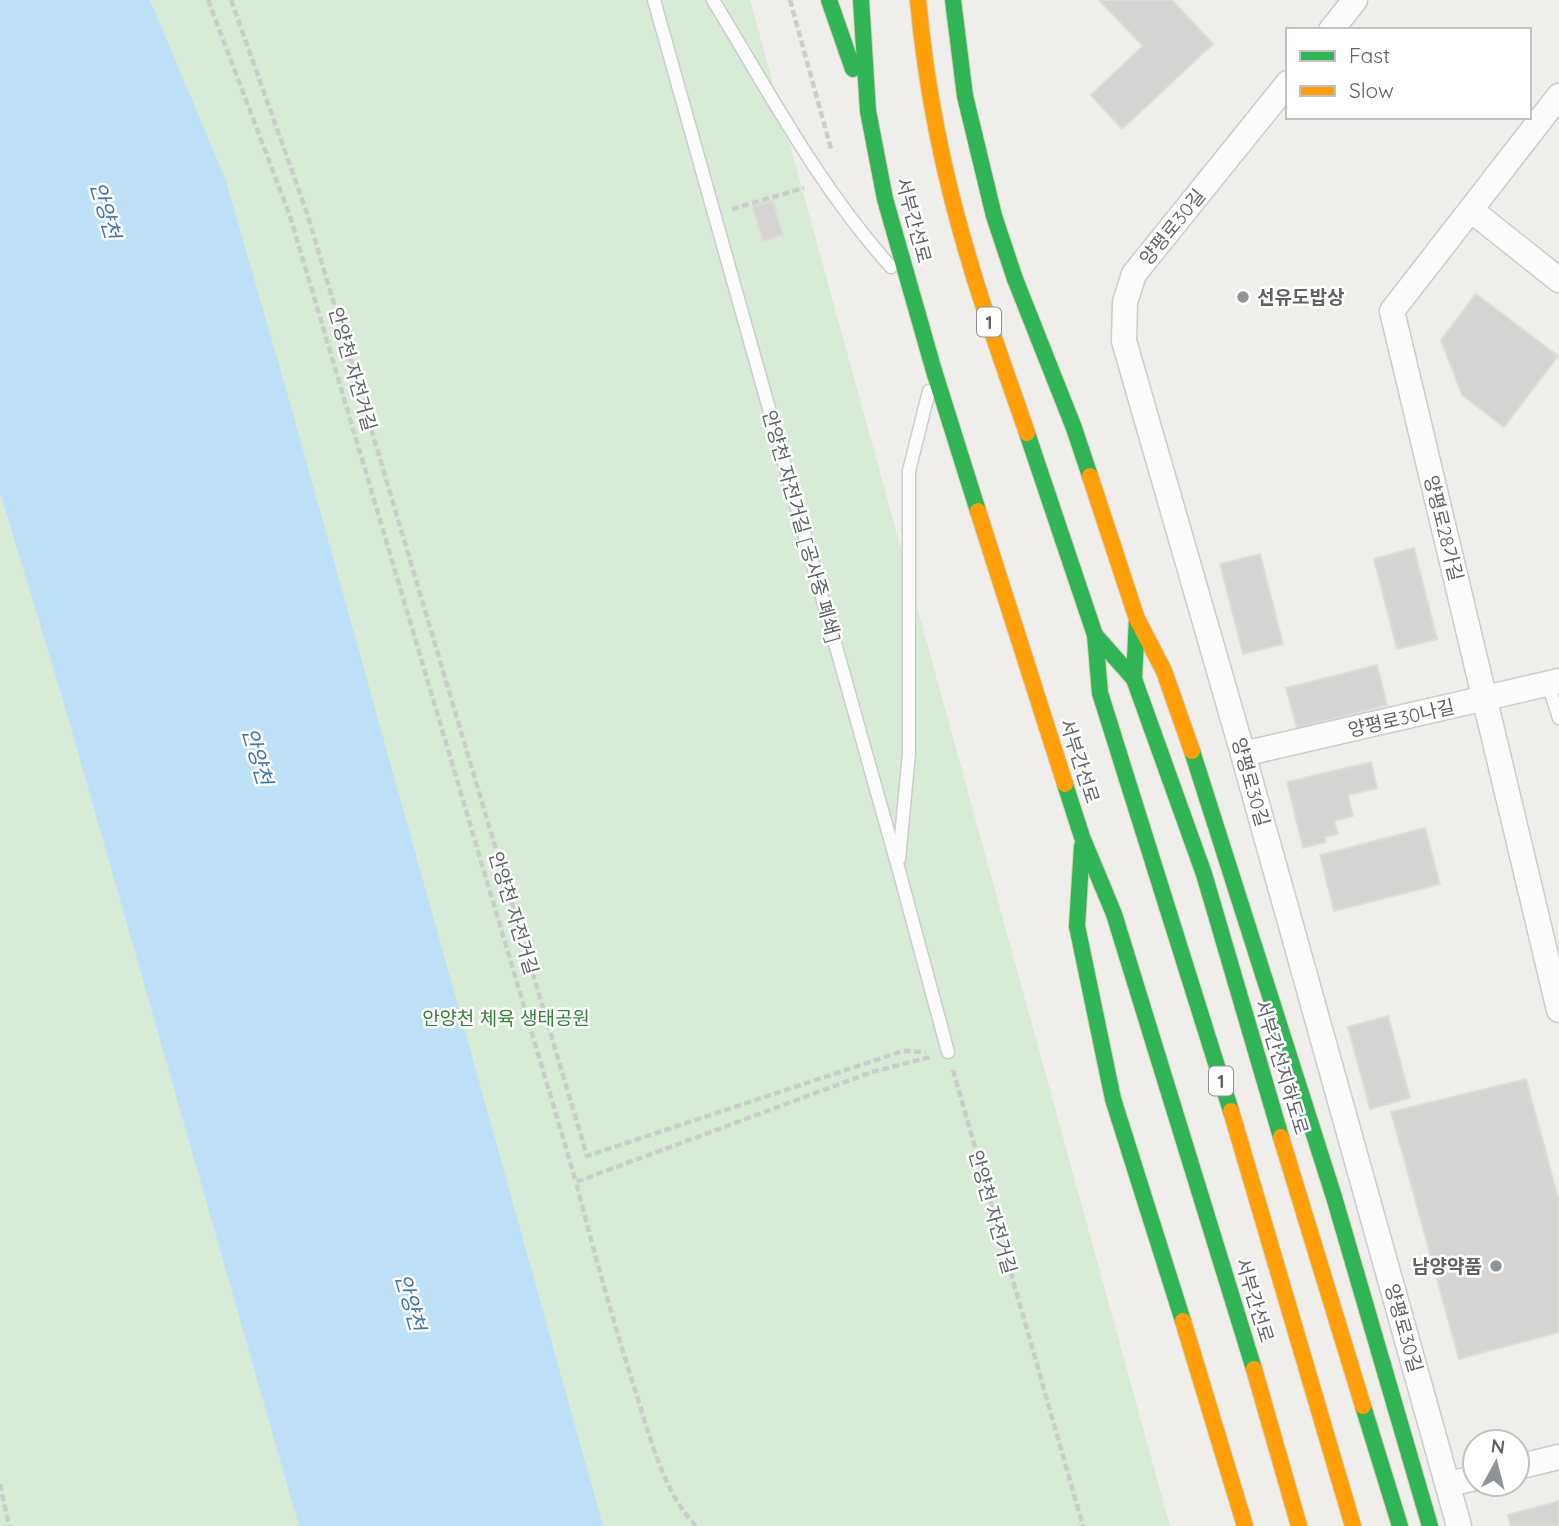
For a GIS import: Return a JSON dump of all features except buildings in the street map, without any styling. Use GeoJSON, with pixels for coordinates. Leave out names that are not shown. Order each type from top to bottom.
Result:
{"type":"FeatureCollection","features":[{"type":"Feature","properties":{"kind":"main road"},"geometry":{"type":"LineString","coordinates":[[829,0],[868,111]]}},
{"type":"Feature","properties":{"kind":"main road","name":"서부간선로"},"geometry":{"type":"LineString","coordinates":[[861,0],[868,111],[885,199],[910,288],[1082,837],[1118,927],[1300,1526]]}},
{"type":"Feature","properties":{"kind":"main road","name":"서부간선로"},"geometry":{"type":"LineString","coordinates":[[918,0],[923,53],[945,171],[968,257],[1095,635],[1100,693],[1247,1161],[1353,1526]]}},
{"type":"Feature","properties":{"kind":"main road"},"geometry":{"type":"LineString","coordinates":[[953,0],[965,96],[994,216],[1015,279],[1074,428],[1137,619],[1164,671],[1216,822],[1322,1158],[1430,1526]]}},
{"type":"Feature","properties":{"kind":"main road"},"geometry":{"type":"LineString","coordinates":[[1134,679],[1137,619]]}},
{"type":"Feature","properties":{"kind":"main road","name":"서부간선지하도로"},"geometry":{"type":"LineString","coordinates":[[1095,635],[1134,679],[1204,874],[1249,1033],[1400,1526]]}},
{"type":"Feature","properties":{"kind":"main road"},"geometry":{"type":"LineString","coordinates":[[1082,837],[1077,926],[1113,1099],[1161,1247],[1245,1526]]}},
{"type":"Feature","properties":{"kind":"street"},"geometry":{"type":"LineString","coordinates":[[1333,28],[1355,0]]}},
{"type":"Feature","properties":{"kind":"street","name":"양평로30길"},"geometry":{"type":"LineString","coordinates":[[1286,85],[1134,274],[1125,302],[1124,341],[1243,754],[1459,1526]]}},
{"type":"Feature","properties":{"kind":"street","name":"양평로28가길"},"geometry":{"type":"LineString","coordinates":[[1559,96],[1392,311],[1559,1010]]}},
{"type":"Feature","properties":{"kind":"street"},"geometry":{"type":"LineString","coordinates":[[1471,210],[1559,280]]}},
{"type":"Feature","properties":{"kind":"street","name":"양평로30나길"},"geometry":{"type":"LineString","coordinates":[[1243,754],[1554,682]]}},
{"type":"Feature","properties":{"kind":"street"},"geometry":{"type":"LineString","coordinates":[[1531,1464],[1559,1457]]}},
{"type":"Feature","properties":{"kind":"street"},"geometry":{"type":"LineString","coordinates":[[1448,1484],[1461,1481]]}},
{"type":"Feature","properties":{"kind":"lane","name":"안양천 자전거길 [공사중 폐쇄]"},"geometry":{"type":"LineString","coordinates":[[654,0],[898,867],[947,1052]]}},
{"type":"Feature","properties":{"kind":"lane"},"geometry":{"type":"LineString","coordinates":[[713,0],[823,182],[861,233],[910,288]]}},
{"type":"Feature","properties":{"kind":"lane"},"geometry":{"type":"LineString","coordinates":[[898,867],[909,754],[909,471],[934,371]]}},
{"type":"Feature","properties":{"kind":"lane"},"geometry":{"type":"LineString","coordinates":[[1554,682],[1559,718]]}},
{"type":"Feature","properties":{"kind":"path"},"geometry":{"type":"LineString","coordinates":[[208,0],[290,216],[576,1182],[605,1294],[643,1415],[670,1490],[696,1526]]}},
{"type":"Feature","properties":{"kind":"path","name":"안양천 자전거길"},"geometry":{"type":"LineString","coordinates":[[231,0],[307,213],[587,1156],[903,1051],[947,1052],[1083,1526]]}},
{"type":"Feature","properties":{"kind":"path"},"geometry":{"type":"LineString","coordinates":[[790,0],[834,159]]}},
{"type":"Feature","properties":{"kind":"path"},"geometry":{"type":"LineString","coordinates":[[715,214],[823,182]]}},
{"type":"Feature","properties":{"kind":"path"},"geometry":{"type":"LineString","coordinates":[[576,1182],[872,1072],[947,1052]]}},
{"type":"Feature","properties":{"kind":"path"},"geometry":{"type":"LineString","coordinates":[[0,1483],[9,1526]]}},
{"type":"Feature","properties":{"kind":"green space","name":"안양천 체육 생태공원"},"geometry":{"type":"Polygon","coordinates":[[[0,0],[750,0],[1170,1526],[0,1526],[0,0]]]}},
{"type":"Feature","properties":{"kind":"water","name":"안양천"},"geometry":{"type":"Polygon","coordinates":[[[0,0],[150,0],[225,178],[603,1526],[299,1526],[63,700],[0,492],[0,0]]]}},
{"type":"Feature","properties":{"kind":"traffic: fast"},"geometry":{"type":"LineString","coordinates":[[829,0],[853,69]]}},
{"type":"Feature","properties":{"kind":"traffic: fast"},"geometry":{"type":"LineString","coordinates":[[861,0],[868,111],[885,199],[934,371],[978,511]]}},
{"type":"Feature","properties":{"kind":"traffic: fast"},"geometry":{"type":"LineString","coordinates":[[953,0],[965,96],[994,216],[1015,279],[1074,428],[1090,476]]}},
{"type":"Feature","properties":{"kind":"traffic: fast"},"geometry":{"type":"LineString","coordinates":[[1027,433],[1095,635],[1100,693],[1231,1111]]}},
{"type":"Feature","properties":{"kind":"traffic: fast"},"geometry":{"type":"LineString","coordinates":[[1134,679],[1137,619]]}},
{"type":"Feature","properties":{"kind":"traffic: fast"},"geometry":{"type":"LineString","coordinates":[[1095,635],[1134,679],[1204,874],[1281,1137]]}},
{"type":"Feature","properties":{"kind":"traffic: fast"},"geometry":{"type":"LineString","coordinates":[[1192,751],[1334,1197],[1430,1526]]}},
{"type":"Feature","properties":{"kind":"traffic: fast"},"geometry":{"type":"LineString","coordinates":[[1065,784],[1082,837],[1114,914],[1254,1369]]}},
{"type":"Feature","properties":{"kind":"traffic: fast"},"geometry":{"type":"LineString","coordinates":[[1082,846],[1077,926],[1113,1099],[1183,1321]]}},
{"type":"Feature","properties":{"kind":"traffic: fast"},"geometry":{"type":"LineString","coordinates":[[1363,1406],[1400,1526]]}},
{"type":"Feature","properties":{"kind":"traffic: slow"},"geometry":{"type":"LineString","coordinates":[[918,0],[937,130],[959,225],[1027,433]]}},
{"type":"Feature","properties":{"kind":"traffic: slow"},"geometry":{"type":"LineString","coordinates":[[1090,476],[1137,619],[1164,671],[1192,751]]}},
{"type":"Feature","properties":{"kind":"traffic: slow"},"geometry":{"type":"LineString","coordinates":[[978,511],[1065,784]]}},
{"type":"Feature","properties":{"kind":"traffic: slow"},"geometry":{"type":"LineString","coordinates":[[1231,1111],[1353,1526]]}},
{"type":"Feature","properties":{"kind":"traffic: slow"},"geometry":{"type":"LineString","coordinates":[[1281,1137],[1363,1406]]}},
{"type":"Feature","properties":{"kind":"traffic: slow"},"geometry":{"type":"LineString","coordinates":[[1183,1321],[1245,1526]]}},
{"type":"Feature","properties":{"kind":"traffic: slow"},"geometry":{"type":"LineString","coordinates":[[1254,1369],[1299,1526]]}},
{"type":"Feature","properties":{"kind":"place","name":"선유도밥상"},"geometry":{"type":"Point","coordinates":[1243,297]}},
{"type":"Feature","properties":{"kind":"place","name":"남양약품"},"geometry":{"type":"Point","coordinates":[1496,1266]}}]}
